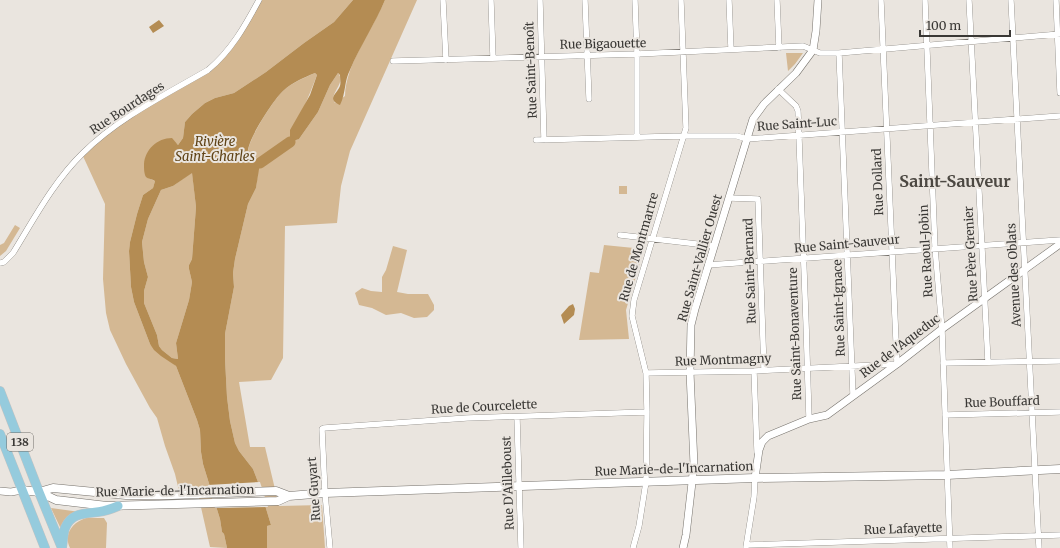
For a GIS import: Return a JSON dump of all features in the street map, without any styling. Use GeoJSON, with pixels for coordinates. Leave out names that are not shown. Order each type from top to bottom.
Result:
{"type":"FeatureCollection","features":[{"type":"Feature","properties":{"kind":"main road","name":"138"},"geometry":{"type":"LineString","coordinates":[[0,391],[62,547]]}},
{"type":"Feature","properties":{"kind":"main road","name":"138"},"geometry":{"type":"LineString","coordinates":[[0,434],[45,548]]}},
{"type":"Feature","properties":{"kind":"main road","name":"Rue Marie-de-l'Incarnation"},"geometry":{"type":"LineString","coordinates":[[39,492],[50,499],[118,506],[278,501],[289,496],[325,493],[755,478],[947,475],[1060,469]]}},
{"type":"Feature","properties":{"kind":"main road","name":"Rue Marie-de-l'Incarnation"},"geometry":{"type":"LineString","coordinates":[[22,490],[39,492],[53,488],[126,495],[276,491],[289,496]]}},
{"type":"Feature","properties":{"kind":"main road"},"geometry":{"type":"LineString","coordinates":[[62,547],[65,529],[73,518],[87,512],[103,511],[118,506]]}},
{"type":"Feature","properties":{"kind":"street","name":"Rue Bourdages"},"geometry":{"type":"LineString","coordinates":[[0,263],[4,262],[13,253],[62,177],[82,154],[112,128],[134,113],[208,70],[235,42],[260,0]]}},
{"type":"Feature","properties":{"kind":"street"},"geometry":{"type":"LineString","coordinates":[[443,0],[446,60]]}},
{"type":"Feature","properties":{"kind":"street"},"geometry":{"type":"LineString","coordinates":[[491,0],[493,58]]}},
{"type":"Feature","properties":{"kind":"street","name":"Rue Saint-Benoît"},"geometry":{"type":"LineString","coordinates":[[540,0],[544,140]]}},
{"type":"Feature","properties":{"kind":"street"},"geometry":{"type":"LineString","coordinates":[[586,0],[589,99]]}},
{"type":"Feature","properties":{"kind":"street"},"geometry":{"type":"LineString","coordinates":[[635,0],[637,54],[637,137]]}},
{"type":"Feature","properties":{"kind":"street","name":"Rue de Montmartre"},"geometry":{"type":"LineString","coordinates":[[633,548],[639,526],[646,482],[647,412],[646,373],[632,316],[634,300],[654,239],[686,128],[681,0]]}},
{"type":"Feature","properties":{"kind":"street"},"geometry":{"type":"LineString","coordinates":[[729,0],[731,49]]}},
{"type":"Feature","properties":{"kind":"street"},"geometry":{"type":"LineString","coordinates":[[777,0],[779,48]]}},
{"type":"Feature","properties":{"kind":"street","name":"Rue Saint-Vallier Ouest"},"geometry":{"type":"LineString","coordinates":[[683,548],[686,535],[694,465],[690,372],[691,325],[753,119],[778,89],[796,73],[813,50],[818,0]]}},
{"type":"Feature","properties":{"kind":"street","name":"Rue Dollard"},"geometry":{"type":"LineString","coordinates":[[880,0],[897,364]]}},
{"type":"Feature","properties":{"kind":"street","name":"Rue Raoul-Jobin"},"geometry":{"type":"LineString","coordinates":[[925,0],[935,248],[942,329],[950,548]]}},
{"type":"Feature","properties":{"kind":"street","name":"Rue Père Grenier"},"geometry":{"type":"LineString","coordinates":[[969,0],[988,362]]}},
{"type":"Feature","properties":{"kind":"street","name":"Avenue des Oblats"},"geometry":{"type":"LineString","coordinates":[[1011,0],[1039,548]]}},
{"type":"Feature","properties":{"kind":"street"},"geometry":{"type":"LineString","coordinates":[[1056,0],[1060,93]]}},
{"type":"Feature","properties":{"kind":"street","name":"Rue Bigaouette"},"geometry":{"type":"LineString","coordinates":[[393,61],[587,56],[804,46],[820,53],[1058,34]]}},
{"type":"Feature","properties":{"kind":"street","name":"Rue Saint-Ignace"},"geometry":{"type":"LineString","coordinates":[[839,52],[853,395]]}},
{"type":"Feature","properties":{"kind":"street","name":"Rue Saint-Bonaventure"},"geometry":{"type":"LineString","coordinates":[[778,89],[796,106],[798,111],[809,419]]}},
{"type":"Feature","properties":{"kind":"street","name":"Rue Saint-Luc"},"geometry":{"type":"LineString","coordinates":[[536,140],[684,136],[737,136],[747,139],[1060,116]]}},
{"type":"Feature","properties":{"kind":"street","name":"Rue Saint-Bernard"},"geometry":{"type":"LineString","coordinates":[[729,198],[758,199],[764,370]]}},
{"type":"Feature","properties":{"kind":"street"},"geometry":{"type":"LineString","coordinates":[[620,235],[714,246]]}},
{"type":"Feature","properties":{"kind":"street","name":"Rue Saint-Sauveur"},"geometry":{"type":"LineString","coordinates":[[708,265],[1060,240]]}},
{"type":"Feature","properties":{"kind":"street","name":"Rue de l'Aqueduc"},"geometry":{"type":"LineString","coordinates":[[758,460],[762,442],[768,436],[809,419],[827,414],[1060,244]]}},
{"type":"Feature","properties":{"kind":"street"},"geometry":{"type":"LineString","coordinates":[[943,363],[1060,361]]}},
{"type":"Feature","properties":{"kind":"street","name":"Rue Montmagny"},"geometry":{"type":"LineString","coordinates":[[646,373],[754,371],[897,364]]}},
{"type":"Feature","properties":{"kind":"street"},"geometry":{"type":"LineString","coordinates":[[746,546],[758,460],[754,371]]}},
{"type":"Feature","properties":{"kind":"street","name":"Rue de Courcelette"},"geometry":{"type":"LineString","coordinates":[[322,429],[329,427],[468,418],[647,412]]}},
{"type":"Feature","properties":{"kind":"street","name":"Rue Bouffard"},"geometry":{"type":"LineString","coordinates":[[945,415],[1060,412]]}},
{"type":"Feature","properties":{"kind":"street","name":"Rue D'Ailleboust"},"geometry":{"type":"LineString","coordinates":[[517,417],[521,548]]}},
{"type":"Feature","properties":{"kind":"street","name":"Rue Guyart"},"geometry":{"type":"LineString","coordinates":[[322,429],[325,493],[330,548]]}},
{"type":"Feature","properties":{"kind":"street"},"geometry":{"type":"LineString","coordinates":[[0,491],[11,492],[22,490]]}},
{"type":"Feature","properties":{"kind":"street","name":"Rue Lafayette"},"geometry":{"type":"LineString","coordinates":[[746,546],[1060,535]]}},
{"type":"Feature","properties":{"kind":"shaded area"},"geometry":{"type":"Polygon","coordinates":[[[259,0],[353,0],[334,22],[266,72],[234,93],[215,98],[205,103],[192,114],[185,122],[183,138],[178,145],[176,143],[148,178],[155,181],[153,188],[143,195],[130,242],[129,251],[131,287],[134,302],[150,344],[176,366],[200,430],[203,464],[220,519],[227,548],[210,547],[198,494],[180,495],[175,474],[157,418],[126,364],[110,330],[106,313],[103,279],[105,204],[82,154],[98,139],[217,63],[259,0]]]}},
{"type":"Feature","properties":{"kind":"shaded area"},"geometry":{"type":"Polygon","coordinates":[[[385,0],[417,0],[350,151],[341,186],[337,223],[285,226],[283,358],[271,380],[239,382],[250,447],[265,447],[279,506],[322,505],[325,548],[267,548],[267,526],[271,525],[253,469],[239,451],[235,443],[227,397],[225,359],[225,334],[234,287],[233,273],[235,259],[248,204],[256,188],[259,163],[249,158],[249,148],[251,140],[261,121],[273,103],[283,91],[299,80],[315,73],[317,75],[290,141],[299,139],[318,112],[330,85],[338,73],[340,81],[333,99],[335,103],[345,96],[346,84],[360,47],[380,12],[385,0]]]}},
{"type":"Feature","properties":{"kind":"shaded area"},"geometry":{"type":"Polygon","coordinates":[[[786,53],[803,53],[788,71],[786,53]]]}},
{"type":"Feature","properties":{"kind":"shaded area"},"geometry":{"type":"Polygon","coordinates":[[[192,172],[196,207],[192,259],[189,265],[192,282],[189,300],[176,343],[178,359],[172,358],[159,346],[157,335],[144,303],[144,291],[148,277],[144,262],[142,242],[148,219],[161,190],[173,186],[192,172]]]}},
{"type":"Feature","properties":{"kind":"shaded area"},"geometry":{"type":"Polygon","coordinates":[[[619,186],[627,186],[627,194],[619,194],[619,186]]]}},
{"type":"Feature","properties":{"kind":"shaded area"},"geometry":{"type":"Polygon","coordinates":[[[15,225],[20,228],[6,251],[0,256],[0,245],[4,243],[15,225]]]}},
{"type":"Feature","properties":{"kind":"shaded area"},"geometry":{"type":"Polygon","coordinates":[[[604,245],[644,249],[626,310],[629,339],[579,340],[590,272],[599,273],[604,245]]]}},
{"type":"Feature","properties":{"kind":"shaded area"},"geometry":{"type":"Polygon","coordinates":[[[393,246],[407,250],[397,292],[408,294],[428,294],[434,305],[434,310],[427,317],[414,318],[401,313],[386,315],[372,308],[359,305],[355,293],[362,288],[382,292],[382,277],[386,270],[393,246]]]}},
{"type":"Feature","properties":{"kind":"shaded area"},"geometry":{"type":"Polygon","coordinates":[[[51,508],[80,512],[60,527],[51,508]]]}},
{"type":"Feature","properties":{"kind":"shaded area"},"geometry":{"type":"Polygon","coordinates":[[[86,518],[104,518],[107,523],[106,548],[70,548],[68,538],[70,529],[77,522],[86,518]]]}},
{"type":"Feature","properties":{"kind":"water","name":"Rivière Saint-Charles"},"geometry":{"type":"Polygon","coordinates":[[[353,0],[385,0],[348,74],[340,105],[334,101],[333,98],[340,85],[340,75],[338,73],[330,85],[318,112],[299,139],[290,142],[290,130],[310,95],[317,75],[315,73],[302,79],[291,85],[279,96],[255,131],[248,148],[250,158],[260,163],[256,188],[248,204],[233,273],[234,287],[225,334],[227,397],[235,443],[239,451],[253,469],[271,525],[267,526],[267,548],[227,548],[220,519],[203,464],[200,430],[197,420],[176,366],[161,356],[150,344],[134,302],[131,287],[130,242],[143,195],[153,188],[155,181],[145,176],[145,159],[149,150],[161,140],[172,138],[178,145],[183,138],[185,122],[205,103],[215,98],[234,93],[266,72],[334,22],[353,0]],[[192,173],[173,186],[161,190],[148,219],[142,242],[144,262],[148,277],[144,291],[144,303],[157,335],[159,346],[172,358],[178,359],[176,343],[189,300],[192,282],[189,265],[192,259],[196,207],[192,173]]]}},
{"type":"Feature","properties":{"kind":"water"},"geometry":{"type":"Polygon","coordinates":[[[159,20],[164,26],[153,33],[149,27],[159,20]]]}},
{"type":"Feature","properties":{"kind":"water"},"geometry":{"type":"Polygon","coordinates":[[[573,304],[575,309],[574,315],[564,324],[561,315],[569,306],[573,304]]]}},
{"type":"Feature","properties":{"kind":"pier"},"geometry":{"type":"Polygon","coordinates":[[[260,482],[268,507],[215,508],[208,485],[260,482]]]}},
{"type":"Feature","properties":{"kind":"waterway"},"geometry":{"type":"LineString","coordinates":[[260,163],[290,142]]}},
{"type":"Feature","properties":{"kind":"district","name":"Saint-Sauveur"},"geometry":{"type":"Point","coordinates":[955,181]}}]}
